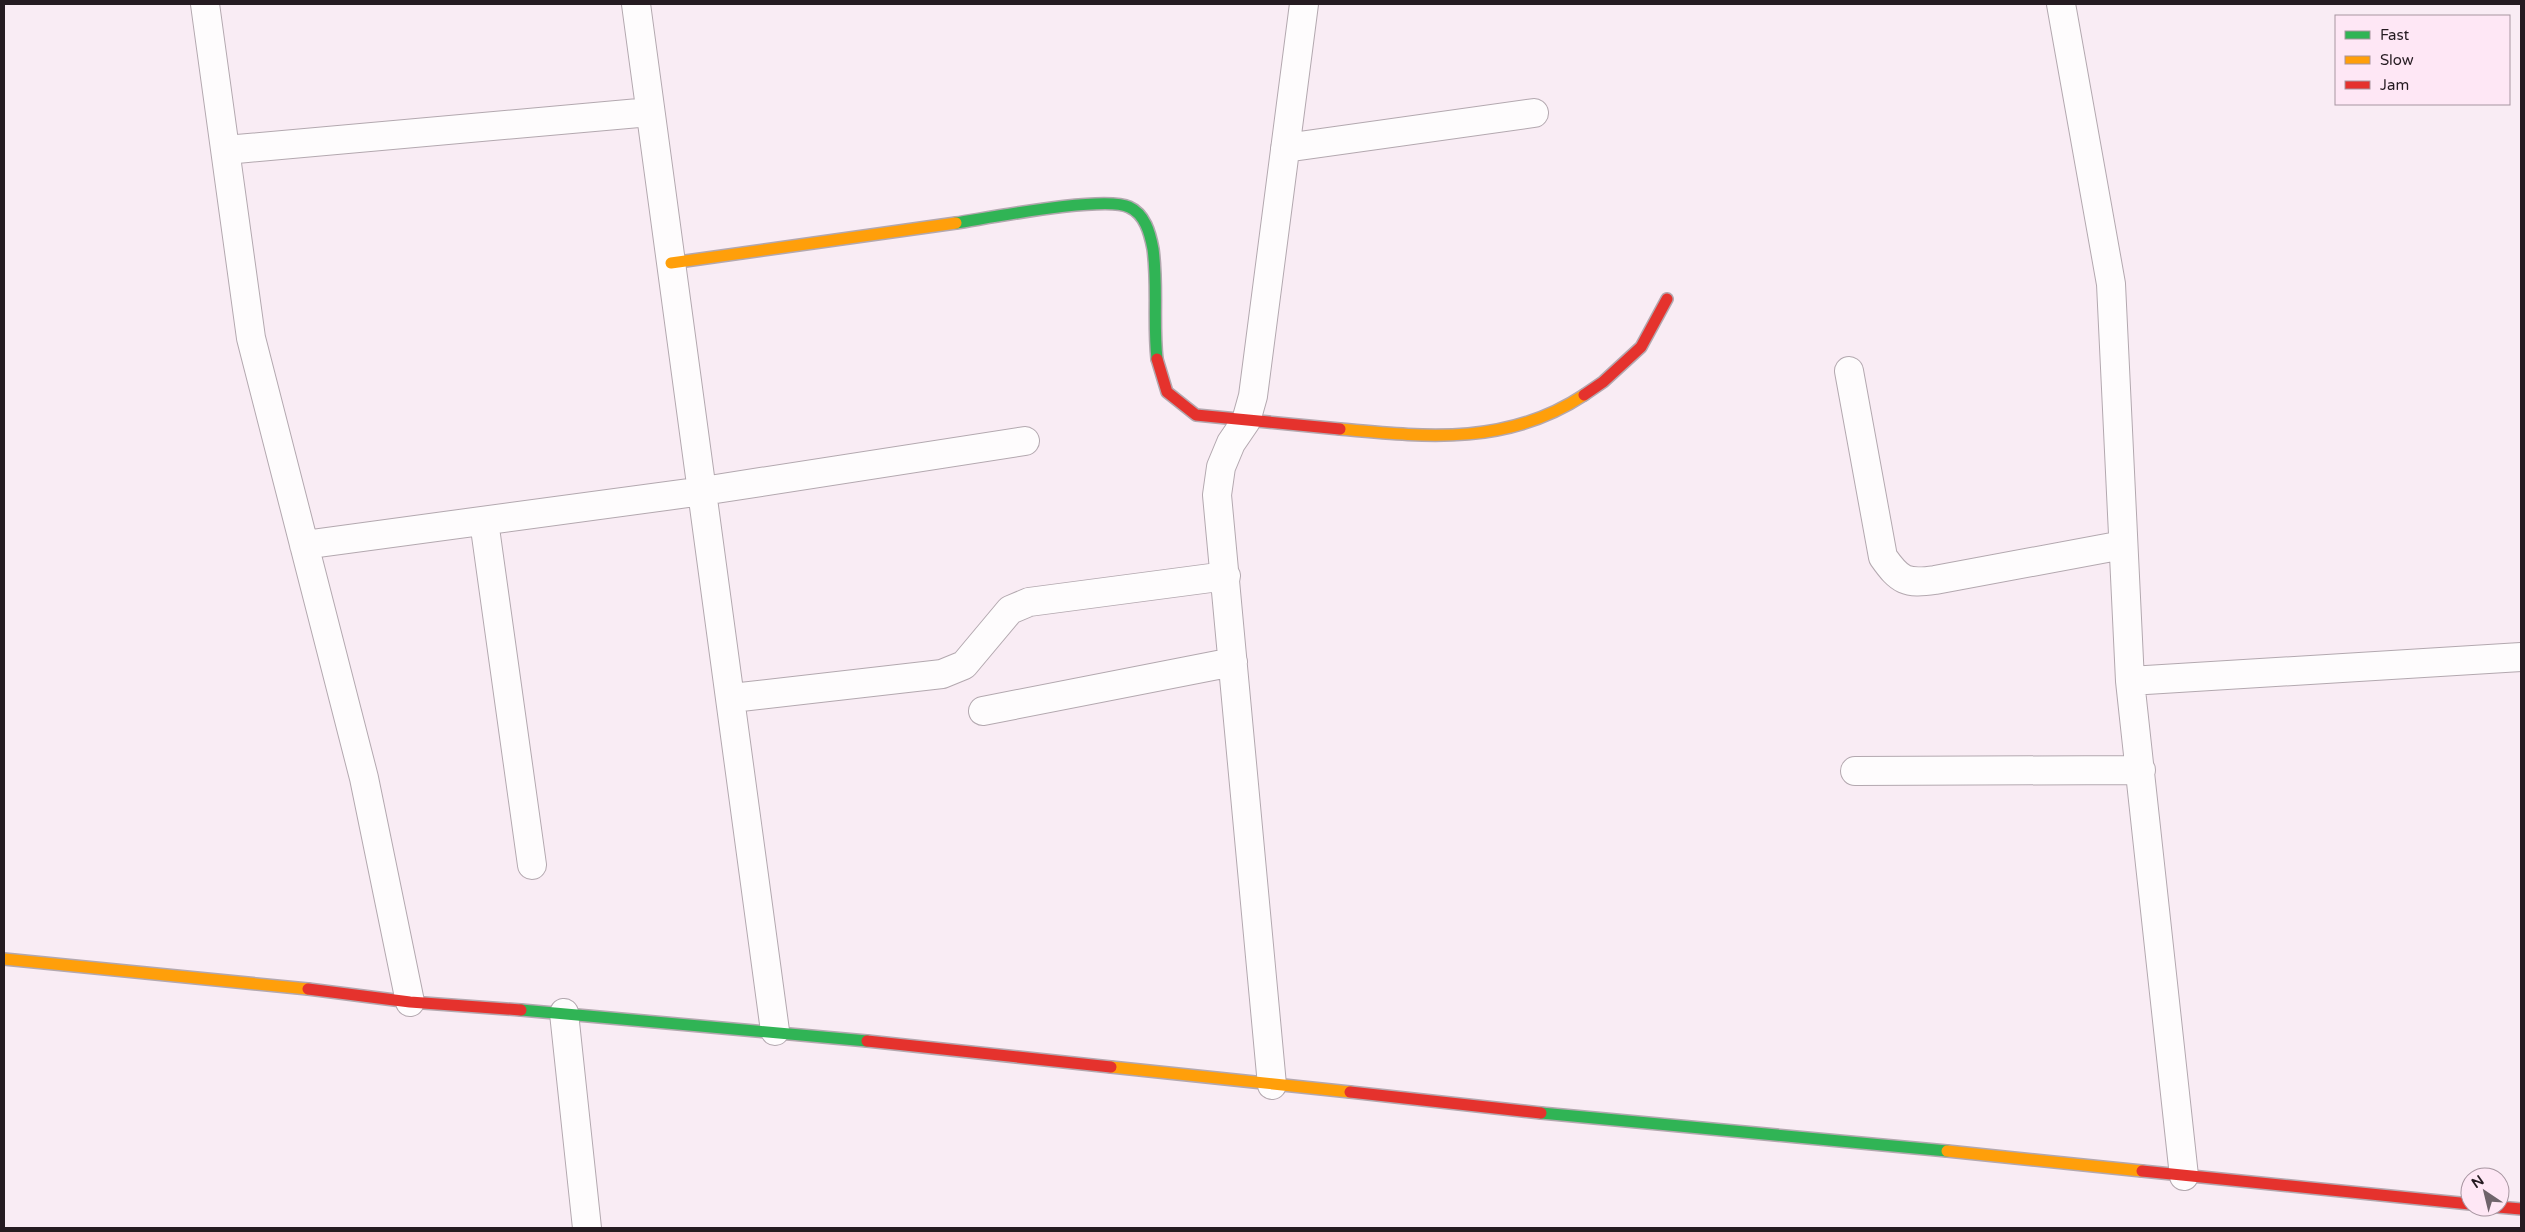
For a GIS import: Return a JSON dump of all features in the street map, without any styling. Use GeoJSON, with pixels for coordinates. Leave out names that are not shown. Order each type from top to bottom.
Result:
{"type":"FeatureCollection","features":[{"type":"Feature","properties":{"kind":"main road"},"geometry":{"type":"LineString","coordinates":[[671,263],[1105,202],[1123,203],[1141,215],[1152,237],[1158,366],[1165,388],[1181,406],[1196,415],[1422,437],[1471,435],[1520,426],[1567,406],[1603,382],[1640,347],[1667,299]]}},
{"type":"Feature","properties":{"kind":"main road"},"geometry":{"type":"LineString","coordinates":[[4,959],[344,993],[410,1002],[775,1031],[1618,1121],[1927,1149],[2460,1203]]}},
{"type":"Feature","properties":{"kind":"street"},"geometry":{"type":"LineString","coordinates":[[205,4],[252,338],[364,778],[410,1002]]}},
{"type":"Feature","properties":{"kind":"street"},"geometry":{"type":"LineString","coordinates":[[636,4],[732,698],[775,1031]]}},
{"type":"Feature","properties":{"kind":"street"},"geometry":{"type":"LineString","coordinates":[[1272,1085],[1217,495],[1220,467],[1246,421],[1253,396],[1304,4]]}},
{"type":"Feature","properties":{"kind":"street"},"geometry":{"type":"LineString","coordinates":[[2061,4],[2110,284],[2130,681],[2184,1176]]}},
{"type":"Feature","properties":{"kind":"street"},"geometry":{"type":"LineString","coordinates":[[226,150],[650,112]]}},
{"type":"Feature","properties":{"kind":"street"},"geometry":{"type":"LineString","coordinates":[[1285,148],[1534,113]]}},
{"type":"Feature","properties":{"kind":"street"},"geometry":{"type":"LineString","coordinates":[[1848,371],[1883,557],[1896,575],[1912,583],[1935,580],[2123,545]]}},
{"type":"Feature","properties":{"kind":"street"},"geometry":{"type":"LineString","coordinates":[[304,545],[703,491],[1025,441]]}},
{"type":"Feature","properties":{"kind":"street"},"geometry":{"type":"LineString","coordinates":[[484,521],[532,865]]}},
{"type":"Feature","properties":{"kind":"street"},"geometry":{"type":"LineString","coordinates":[[732,698],[942,674],[964,665],[1010,610],[1029,602],[1226,576]]}},
{"type":"Feature","properties":{"kind":"street"},"geometry":{"type":"LineString","coordinates":[[2130,681],[2521,657]]}},
{"type":"Feature","properties":{"kind":"street"},"geometry":{"type":"LineString","coordinates":[[983,711],[1232,662]]}},
{"type":"Feature","properties":{"kind":"street"},"geometry":{"type":"LineString","coordinates":[[1855,771],[2141,770]]}},
{"type":"Feature","properties":{"kind":"street"},"geometry":{"type":"LineString","coordinates":[[564,1013],[587,1228]]}},
{"type":"Feature","properties":{"kind":"traffic: fast"},"geometry":{"type":"LineString","coordinates":[[956,223],[1072,205],[1116,204],[1135,210],[1146,225],[1153,249],[1157,359]]}},
{"type":"Feature","properties":{"kind":"traffic: fast"},"geometry":{"type":"LineString","coordinates":[[521,1010],[867,1041]]}},
{"type":"Feature","properties":{"kind":"traffic: fast"},"geometry":{"type":"LineString","coordinates":[[1541,1113],[1947,1151]]}},
{"type":"Feature","properties":{"kind":"traffic: slow"},"geometry":{"type":"LineString","coordinates":[[671,263],[956,223]]}},
{"type":"Feature","properties":{"kind":"traffic: slow"},"geometry":{"type":"LineString","coordinates":[[1340,429],[1435,435],[1496,430],[1525,423],[1555,411],[1584,395]]}},
{"type":"Feature","properties":{"kind":"traffic: slow"},"geometry":{"type":"LineString","coordinates":[[4,959],[308,989]]}},
{"type":"Feature","properties":{"kind":"traffic: slow"},"geometry":{"type":"LineString","coordinates":[[1111,1067],[1350,1092]]}},
{"type":"Feature","properties":{"kind":"traffic: slow"},"geometry":{"type":"LineString","coordinates":[[1947,1151],[2142,1171]]}},
{"type":"Feature","properties":{"kind":"traffic: jam"},"geometry":{"type":"LineString","coordinates":[[1584,395],[1603,382],[1641,347],[1667,299]]}},
{"type":"Feature","properties":{"kind":"traffic: jam"},"geometry":{"type":"LineString","coordinates":[[1157,359],[1167,392],[1196,415],[1340,429]]}},
{"type":"Feature","properties":{"kind":"traffic: jam"},"geometry":{"type":"LineString","coordinates":[[308,989],[410,1002],[521,1010]]}},
{"type":"Feature","properties":{"kind":"traffic: jam"},"geometry":{"type":"LineString","coordinates":[[867,1041],[1111,1067]]}},
{"type":"Feature","properties":{"kind":"traffic: jam"},"geometry":{"type":"LineString","coordinates":[[1350,1092],[1541,1113]]}},
{"type":"Feature","properties":{"kind":"traffic: jam"},"geometry":{"type":"LineString","coordinates":[[2142,1171],[2460,1203]]}},
{"type":"Feature","properties":{"kind":"traffic: jam"},"geometry":{"type":"LineString","coordinates":[[2510,1208],[2521,1209]]}}]}
